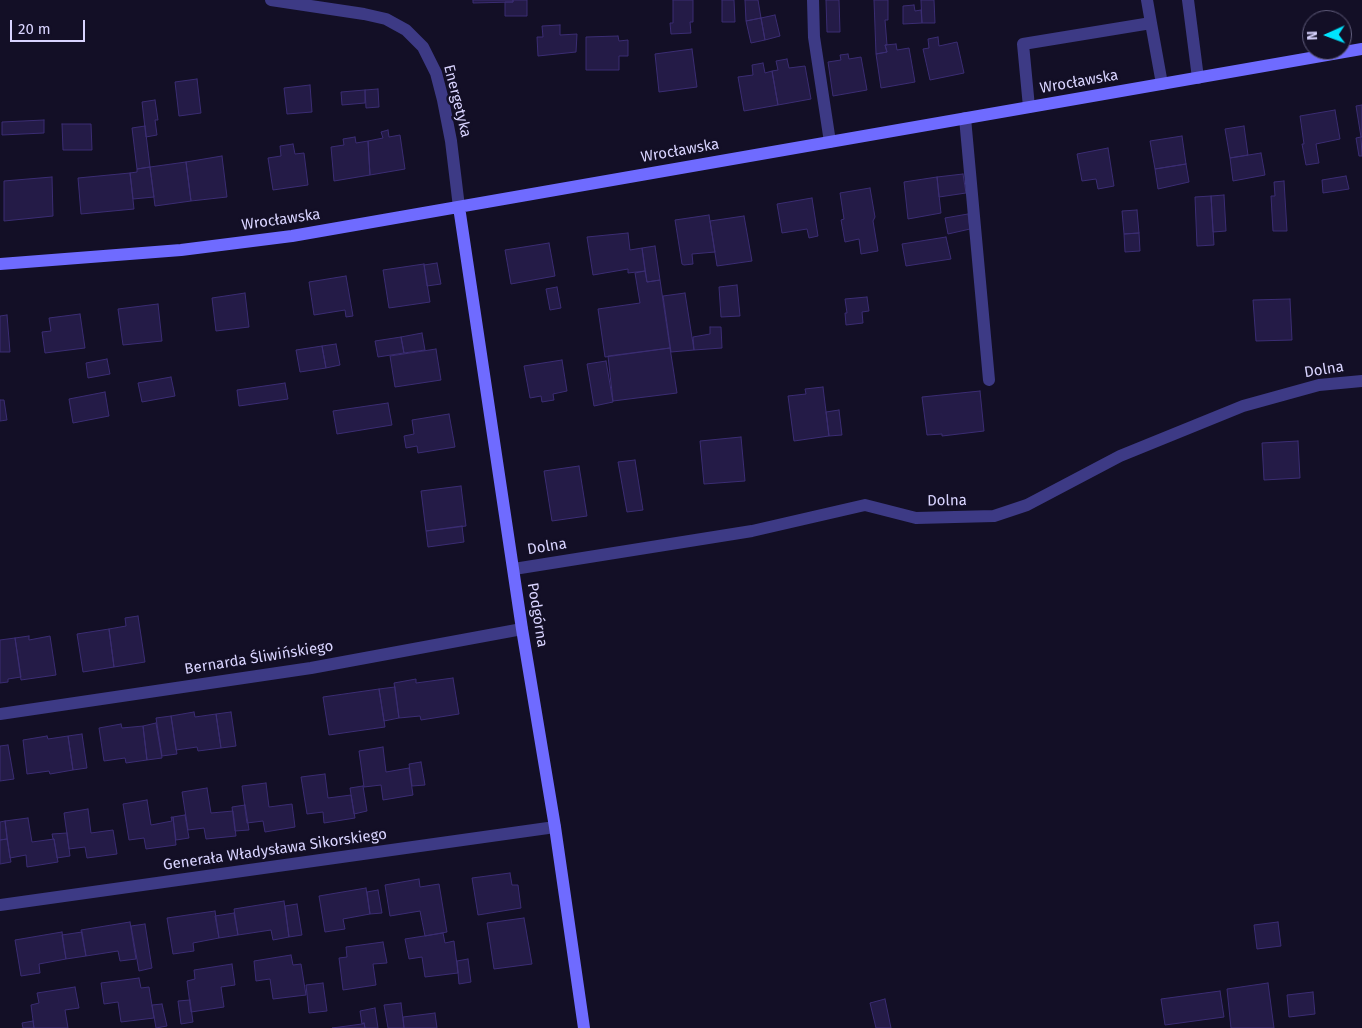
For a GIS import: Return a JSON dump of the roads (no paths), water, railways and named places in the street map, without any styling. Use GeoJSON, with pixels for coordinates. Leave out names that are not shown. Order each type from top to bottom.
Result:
{"type":"FeatureCollection","features":[{"type":"Feature","properties":{"kind":"street","name":"Energetyka"},"geometry":{"type":"LineString","coordinates":[[271,0],[386,19],[406,30],[423,47],[436,72],[443,100],[451,141],[459,207]]}},
{"type":"Feature","properties":{"kind":"street"},"geometry":{"type":"LineString","coordinates":[[813,0],[814,37],[830,142]]}},
{"type":"Feature","properties":{"kind":"street"},"geometry":{"type":"LineString","coordinates":[[1147,0],[1162,84]]}},
{"type":"Feature","properties":{"kind":"street"},"geometry":{"type":"LineString","coordinates":[[1188,0],[1198,78]]}},
{"type":"Feature","properties":{"kind":"street"},"geometry":{"type":"LineString","coordinates":[[1029,107],[1023,44],[1151,23]]}},
{"type":"Feature","properties":{"kind":"street","name":"Wrocławska"},"geometry":{"type":"LineString","coordinates":[[0,264],[181,250],[292,236],[1362,49]]}},
{"type":"Feature","properties":{"kind":"street"},"geometry":{"type":"LineString","coordinates":[[965,118],[989,380]]}},
{"type":"Feature","properties":{"kind":"street","name":"Podgórna"},"geometry":{"type":"LineString","coordinates":[[459,207],[522,629],[555,827],[584,1028]]}},
{"type":"Feature","properties":{"kind":"street","name":"Dolna"},"geometry":{"type":"LineString","coordinates":[[514,569],[752,531],[865,505],[916,518],[994,516],[1028,505],[1120,456],[1243,406],[1319,385],[1362,381]]}},
{"type":"Feature","properties":{"kind":"street","name":"Bernarda Śliwińskiego"},"geometry":{"type":"LineString","coordinates":[[0,714],[311,668],[522,629]]}},
{"type":"Feature","properties":{"kind":"street","name":"Generała Władysława Sikorskiego"},"geometry":{"type":"LineString","coordinates":[[0,905],[555,827]]}}]}
